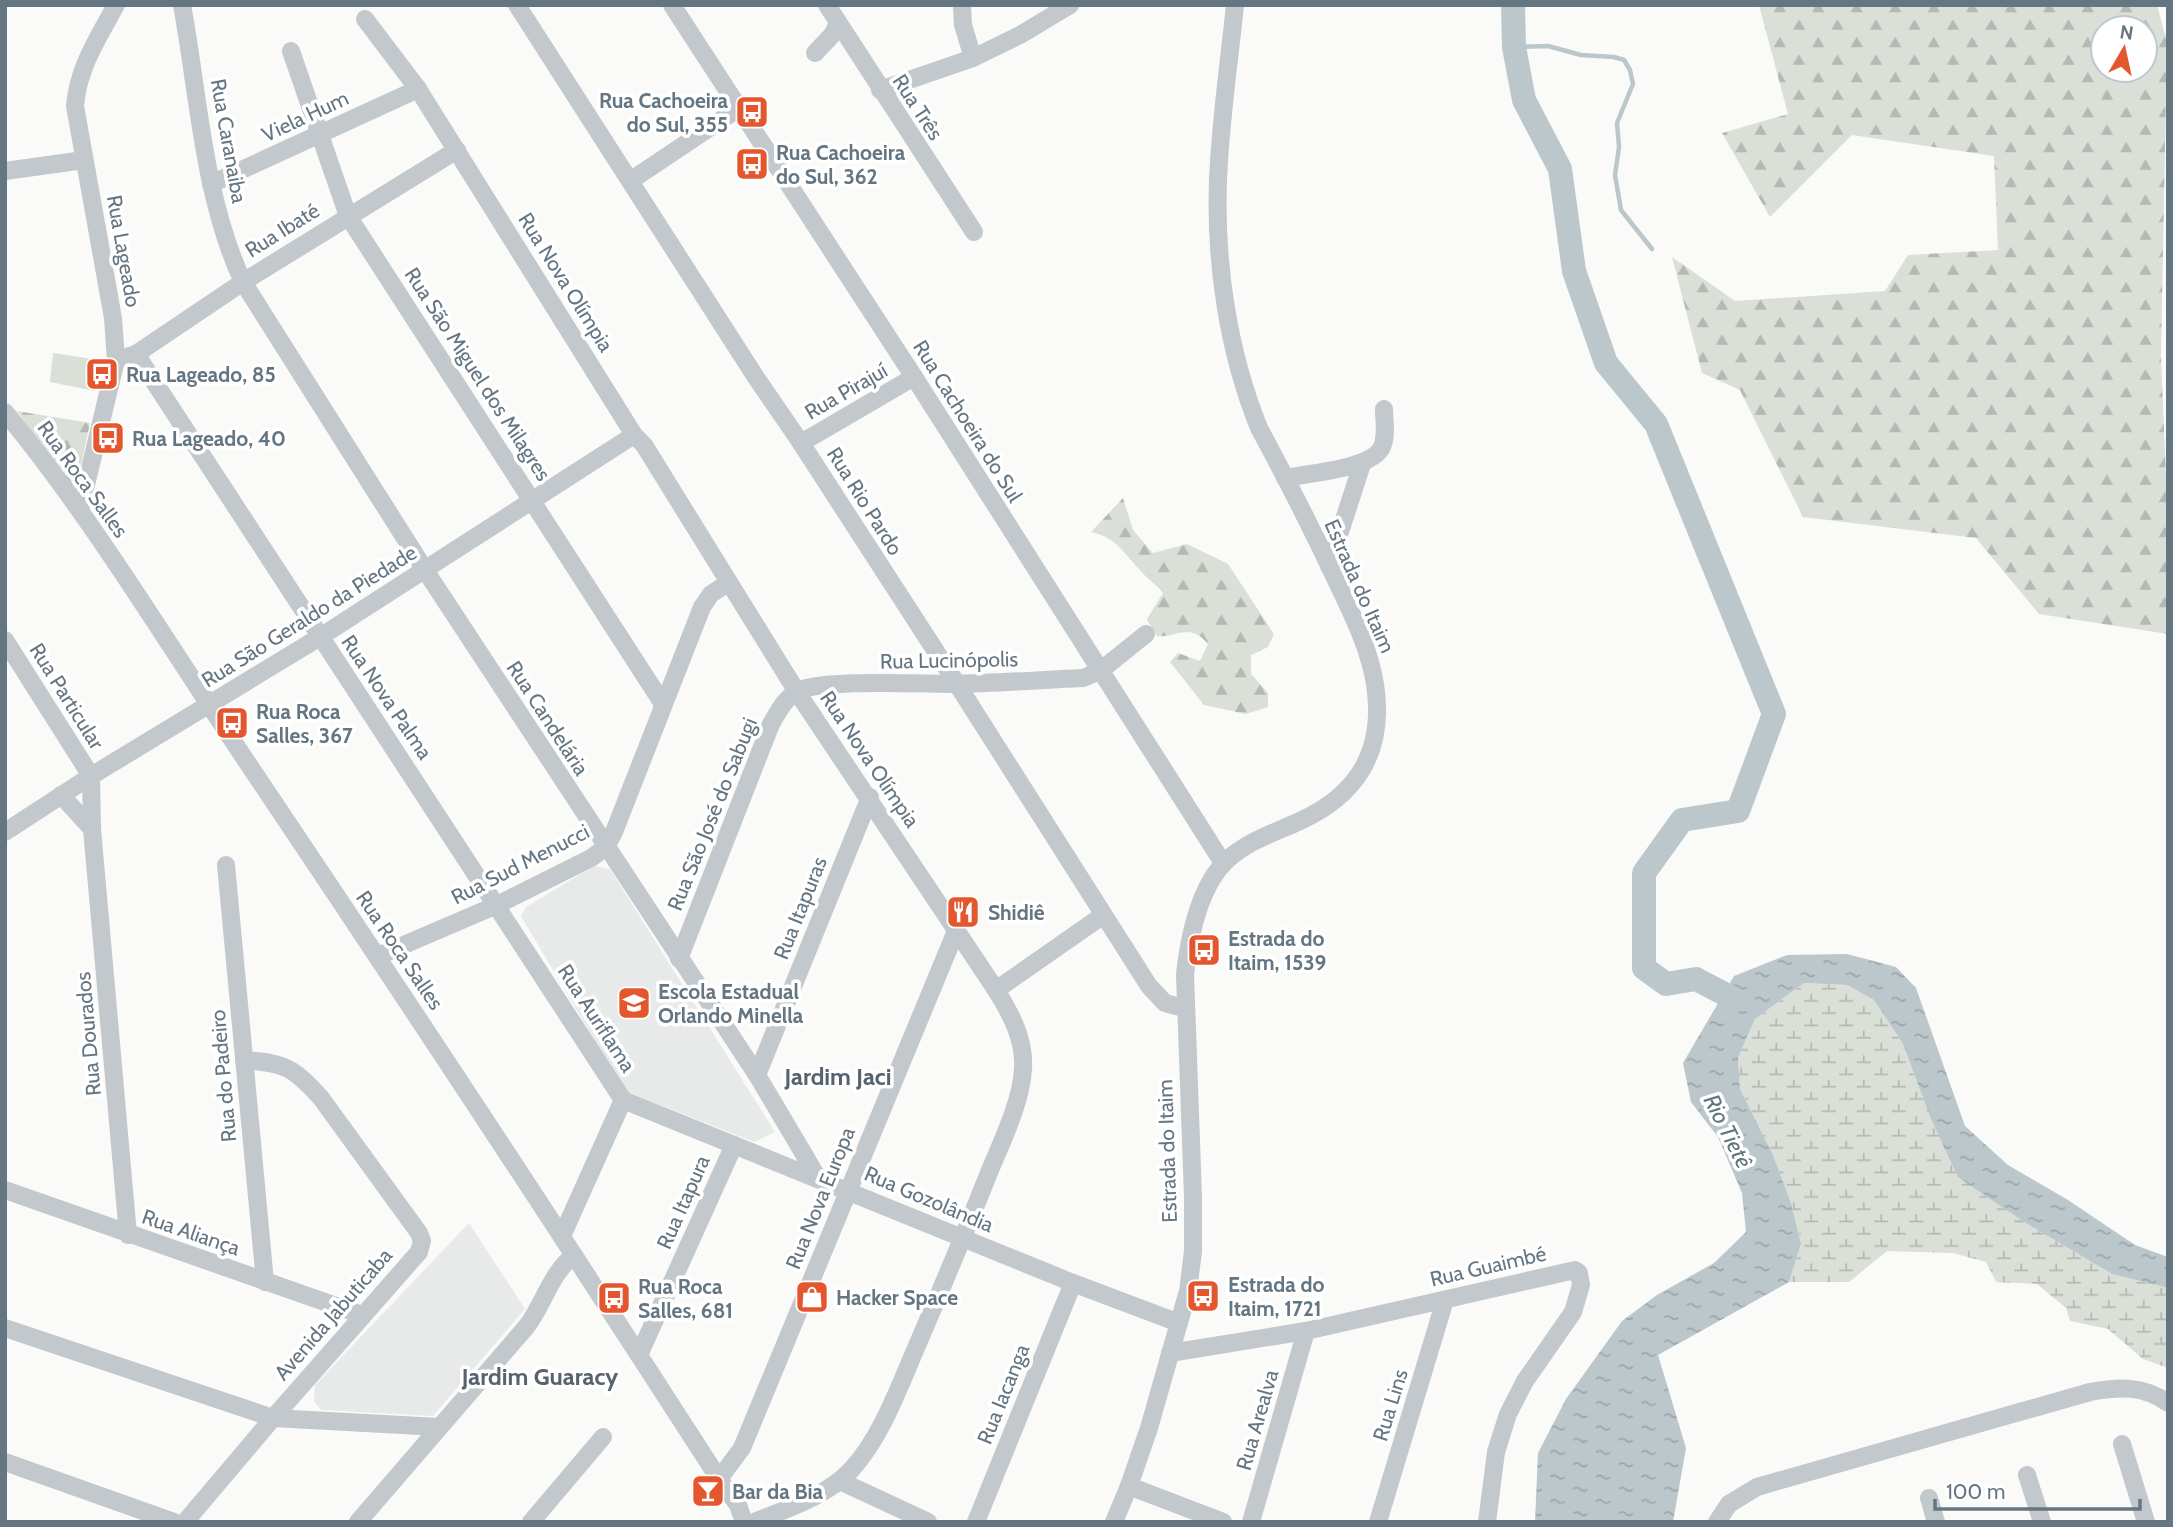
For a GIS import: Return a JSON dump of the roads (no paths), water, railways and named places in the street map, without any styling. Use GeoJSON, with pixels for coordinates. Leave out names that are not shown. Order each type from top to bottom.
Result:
{"type":"FeatureCollection","features":[{"type":"Feature","properties":{"kind":"street","name":"Rua Lageado"},"geometry":{"type":"LineString","coordinates":[[80,510],[116,359],[113,318],[75,106],[76,90],[90,52],[116,5]]}},
{"type":"Feature","properties":{"kind":"street","name":"Rua Caranaiba"},"geometry":{"type":"LineString","coordinates":[[182,5],[211,184],[223,233],[243,282]]}},
{"type":"Feature","properties":{"kind":"street","name":"Rua Rio Pardo"},"geometry":{"type":"LineString","coordinates":[[517,5],[957,684],[1102,916],[1156,996],[1165,1003],[1184,1008]]}},
{"type":"Feature","properties":{"kind":"street","name":"Rua Cachoeira do Sul"},"geometry":{"type":"LineString","coordinates":[[672,5],[914,377],[1223,863]]}},
{"type":"Feature","properties":{"kind":"street","name":"Rua Três"},"geometry":{"type":"LineString","coordinates":[[827,5],[974,232]]}},
{"type":"Feature","properties":{"kind":"street"},"geometry":{"type":"LineString","coordinates":[[962,5],[963,25],[973,58]]}},
{"type":"Feature","properties":{"kind":"street"},"geometry":{"type":"LineString","coordinates":[[880,90],[973,58],[1020,35],[1070,5]]}},
{"type":"Feature","properties":{"kind":"street","name":"Estrada do Itaim"},"geometry":{"type":"LineString","coordinates":[[1114,1522],[1129,1486],[1188,1291],[1193,1251],[1184,1008],[1185,974],[1192,929],[1200,905],[1223,863],[1247,844],[1302,821],[1339,799],[1364,769],[1370,753],[1376,717],[1377,700],[1362,636],[1259,428],[1245,394],[1230,330],[1218,232],[1218,180],[1235,5]]}},
{"type":"Feature","properties":{"kind":"street","name":"Rua Nova Olímpia"},"geometry":{"type":"LineString","coordinates":[[365,19],[418,89],[797,692],[870,797],[996,990],[1008,1009],[1018,1034],[1023,1054],[1023,1071],[1007,1127],[895,1398],[869,1446],[840,1481],[814,1496],[754,1522]]}},
{"type":"Feature","properties":{"kind":"street"},"geometry":{"type":"LineString","coordinates":[[815,53],[832,35],[838,24]]}},
{"type":"Feature","properties":{"kind":"street","name":"Rua São Miguel dos Milagres"},"geometry":{"type":"LineString","coordinates":[[291,51],[348,216],[663,704]]}},
{"type":"Feature","properties":{"kind":"street","name":"Viela Hum"},"geometry":{"type":"LineString","coordinates":[[211,184],[418,89]]}},
{"type":"Feature","properties":{"kind":"street"},"geometry":{"type":"LineString","coordinates":[[630,181],[739,108]]}},
{"type":"Feature","properties":{"kind":"street","name":"Rua Ibaté"},"geometry":{"type":"LineString","coordinates":[[136,354],[243,282],[457,150]]}},
{"type":"Feature","properties":{"kind":"street"},"geometry":{"type":"LineString","coordinates":[[5,171],[84,160]]}},
{"type":"Feature","properties":{"kind":"street","name":"Rua Candelária"},"geometry":{"type":"LineString","coordinates":[[243,282],[425,570],[757,1075],[818,1178]]}},
{"type":"Feature","properties":{"kind":"street"},"geometry":{"type":"LineString","coordinates":[[116,359],[136,354]]}},
{"type":"Feature","properties":{"kind":"street","name":"Rua Nova Palma"},"geometry":{"type":"LineString","coordinates":[[136,354],[497,905]]}},
{"type":"Feature","properties":{"kind":"street","name":"Rua Pirajuí"},"geometry":{"type":"LineString","coordinates":[[801,443],[914,377]]}},
{"type":"Feature","properties":{"kind":"street"},"geometry":{"type":"LineString","coordinates":[[1285,478],[1362,464],[1374,457],[1385,440],[1384,408]]}},
{"type":"Feature","properties":{"kind":"street","name":"Rua Roca Salles"},"geometry":{"type":"LineString","coordinates":[[5,412],[80,510],[149,611],[562,1236],[738,1506],[744,1522]]}},
{"type":"Feature","properties":{"kind":"street","name":"Rua São Geraldo da Piedade"},"geometry":{"type":"LineString","coordinates":[[5,832],[91,776],[320,637],[634,435]]}},
{"type":"Feature","properties":{"kind":"street"},"geometry":{"type":"LineString","coordinates":[[1329,566],[1362,464]]}},
{"type":"Feature","properties":{"kind":"street","name":"Rua Sud Menucci"},"geometry":{"type":"LineString","coordinates":[[377,956],[497,905],[591,858],[606,846],[619,820],[702,607],[711,594],[728,583]]}},
{"type":"Feature","properties":{"kind":"street"},"geometry":{"type":"LineString","coordinates":[[1100,671],[1146,634]]}},
{"type":"Feature","properties":{"kind":"street","name":"Rua Particular"},"geometry":{"type":"LineString","coordinates":[[5,640],[91,776]]}},
{"type":"Feature","properties":{"kind":"street","name":"Rua Lucinópolis"},"geometry":{"type":"LineString","coordinates":[[797,692],[811,687],[835,685],[957,684],[1083,678],[1100,671]]}},
{"type":"Feature","properties":{"kind":"street","name":"Rua São José do Sabugi"},"geometry":{"type":"LineString","coordinates":[[680,959],[771,724],[783,704],[797,692]]}},
{"type":"Feature","properties":{"kind":"street","name":"Rua Dourados"},"geometry":{"type":"LineString","coordinates":[[91,776],[92,829],[128,1235]]}},
{"type":"Feature","properties":{"kind":"street"},"geometry":{"type":"LineString","coordinates":[[61,795],[92,829]]}},
{"type":"Feature","properties":{"kind":"street","name":"Rua Itapuras"},"geometry":{"type":"LineString","coordinates":[[757,1075],[870,797]]}},
{"type":"Feature","properties":{"kind":"street","name":"Rua do Padeiro"},"geometry":{"type":"LineString","coordinates":[[226,865],[265,1282]]}},
{"type":"Feature","properties":{"kind":"street","name":"Rua Auriflama"},"geometry":{"type":"LineString","coordinates":[[497,905],[623,1100],[562,1236]]}},
{"type":"Feature","properties":{"kind":"street"},"geometry":{"type":"LineString","coordinates":[[996,990],[1102,916]]}},
{"type":"Feature","properties":{"kind":"street","name":"Rua Nova Europa"},"geometry":{"type":"LineString","coordinates":[[719,1479],[742,1448],[956,930]]}},
{"type":"Feature","properties":{"kind":"street","name":"Avenida Jabuticaba"},"geometry":{"type":"LineString","coordinates":[[185,1522],[419,1252],[421,1237],[321,1098],[297,1073],[284,1066],[244,1060]]}},
{"type":"Feature","properties":{"kind":"street","name":"Rua Gozolândia"},"geometry":{"type":"LineString","coordinates":[[623,1100],[1179,1324]]}},
{"type":"Feature","properties":{"kind":"street","name":"Rua Itapura"},"geometry":{"type":"LineString","coordinates":[[639,1355],[734,1144]]}},
{"type":"Feature","properties":{"kind":"street","name":"Rua Aliança"},"geometry":{"type":"LineString","coordinates":[[5,1190],[362,1315]]}},
{"type":"Feature","properties":{"kind":"street"},"geometry":{"type":"LineString","coordinates":[[358,1522],[527,1326],[542,1305],[558,1271],[574,1255]]}},
{"type":"Feature","properties":{"kind":"street","name":"Rua Guaimbé"},"geometry":{"type":"LineString","coordinates":[[1170,1353],[1306,1331],[1570,1270],[1579,1273],[1581,1279],[1578,1301],[1573,1312],[1525,1381],[1508,1414],[1496,1452],[1487,1522]]}},
{"type":"Feature","properties":{"kind":"street","name":"Rua Iacanga"},"geometry":{"type":"LineString","coordinates":[[976,1522],[1073,1283]]}},
{"type":"Feature","properties":{"kind":"street","name":"Rua Lins"},"geometry":{"type":"LineString","coordinates":[[1378,1522],[1445,1300]]}},
{"type":"Feature","properties":{"kind":"street"},"geometry":{"type":"LineString","coordinates":[[5,1328],[273,1418],[439,1427]]}},
{"type":"Feature","properties":{"kind":"street","name":"Rua Arealva"},"geometry":{"type":"LineString","coordinates":[[1251,1522],[1306,1331]]}},
{"type":"Feature","properties":{"kind":"street"},"geometry":{"type":"LineString","coordinates":[[1717,1522],[1729,1504],[1757,1487],[2090,1392],[2119,1387],[2137,1389],[2168,1403]]}},
{"type":"Feature","properties":{"kind":"street"},"geometry":{"type":"LineString","coordinates":[[531,1522],[603,1437]]}},
{"type":"Feature","properties":{"kind":"street"},"geometry":{"type":"LineString","coordinates":[[2122,1444],[2146,1522]]}},
{"type":"Feature","properties":{"kind":"street"},"geometry":{"type":"LineString","coordinates":[[5,1462],[174,1522]]}},
{"type":"Feature","properties":{"kind":"street"},"geometry":{"type":"LineString","coordinates":[[2028,1475],[2042,1522]]}},
{"type":"Feature","properties":{"kind":"street"},"geometry":{"type":"LineString","coordinates":[[840,1481],[928,1522]]}},
{"type":"Feature","properties":{"kind":"street"},"geometry":{"type":"LineString","coordinates":[[1129,1486],[1223,1522]]}},
{"type":"Feature","properties":{"kind":"street"},"geometry":{"type":"LineString","coordinates":[[1929,1498],[1936,1522]]}},
{"type":"Feature","properties":{"kind":"water","name":"Rio Tietê"},"geometry":{"type":"Polygon","coordinates":[[[1847,954],[1896,967],[1916,988],[1965,1126],[2008,1165],[2068,1200],[2135,1245],[2168,1257],[2168,1288],[2112,1274],[2024,1222],[1958,1177],[1930,1117],[1903,1044],[1874,1000],[1847,985],[1804,983],[1755,1019],[1738,1058],[1740,1089],[1773,1155],[1791,1203],[1801,1244],[1789,1282],[1658,1355],[1686,1448],[1673,1522],[1535,1522],[1538,1453],[1566,1399],[1622,1321],[1657,1295],[1714,1263],[1746,1232],[1742,1193],[1718,1137],[1691,1102],[1683,1063],[1734,976],[1787,955],[1847,954]]]}},
{"type":"Feature","properties":{"kind":"waterway"},"geometry":{"type":"LineString","coordinates":[[1513,5],[1514,47],[1524,100],[1560,169],[1574,271],[1606,363],[1656,424],[1774,714],[1738,811],[1682,820],[1644,873],[1644,968],[1666,984],[1696,979],[1736,1000]]}},
{"type":"Feature","properties":{"kind":"waterway"},"geometry":{"type":"LineString","coordinates":[[1514,47],[1548,46],[1581,55],[1624,60],[1630,70],[1633,84],[1617,123],[1619,147],[1615,175],[1621,210],[1652,249]]}},
{"type":"Feature","properties":{"kind":"place","name":"Rua Cachoeira do Sul, 355"},"geometry":{"type":"Point","coordinates":[752,112]}},
{"type":"Feature","properties":{"kind":"place","name":"Rua Cachoeira do Sul, 362"},"geometry":{"type":"Point","coordinates":[752,164]}},
{"type":"Feature","properties":{"kind":"place","name":"Rua Lageado, 85"},"geometry":{"type":"Point","coordinates":[102,374]}},
{"type":"Feature","properties":{"kind":"place","name":"Rua Lageado, 40"},"geometry":{"type":"Point","coordinates":[108,438]}},
{"type":"Feature","properties":{"kind":"place","name":"Rua Roca Salles, 367"},"geometry":{"type":"Point","coordinates":[232,723]}},
{"type":"Feature","properties":{"kind":"place","name":"Shidiê"},"geometry":{"type":"Point","coordinates":[963,912]}},
{"type":"Feature","properties":{"kind":"place","name":"Estrada do Itaim, 1539"},"geometry":{"type":"Point","coordinates":[1204,950]}},
{"type":"Feature","properties":{"kind":"place","name":"Escola Estadual Orlando Minella"},"geometry":{"type":"Point","coordinates":[634,1003]}},
{"type":"Feature","properties":{"kind":"place","name":"Estrada do Itaim, 1721"},"geometry":{"type":"Point","coordinates":[1203,1296]}},
{"type":"Feature","properties":{"kind":"place","name":"Hacker Space"},"geometry":{"type":"Point","coordinates":[812,1297]}},
{"type":"Feature","properties":{"kind":"place","name":"Rua Roca Salles, 681"},"geometry":{"type":"Point","coordinates":[614,1298]}},
{"type":"Feature","properties":{"kind":"place","name":"Bar da Bia"},"geometry":{"type":"Point","coordinates":[708,1491]}},
{"type":"Feature","properties":{"kind":"district","name":"Jardim Jaci"},"geometry":{"type":"Point","coordinates":[838,1076]}},
{"type":"Feature","properties":{"kind":"district","name":"Jardim Guaracy"},"geometry":{"type":"Point","coordinates":[540,1376]}}]}
